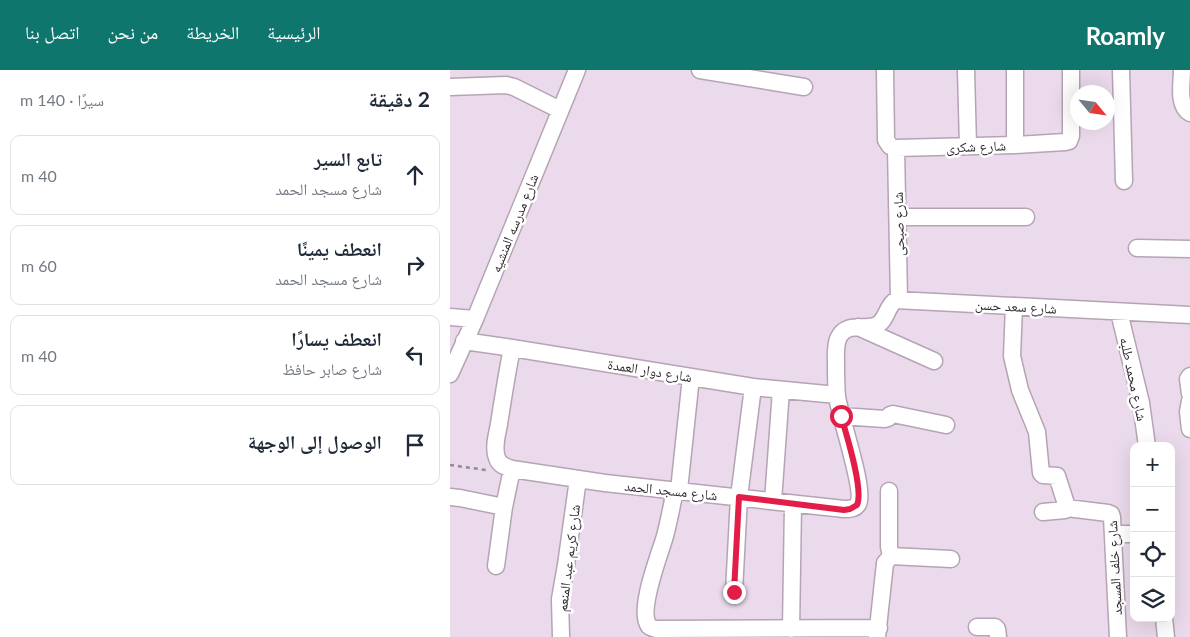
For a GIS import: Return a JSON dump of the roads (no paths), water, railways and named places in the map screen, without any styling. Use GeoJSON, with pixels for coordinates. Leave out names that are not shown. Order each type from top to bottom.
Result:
{"type":"FeatureCollection","features":[{"type":"Feature","properties":{"kind":"street","name":"شارع مدرسه المنشيه"},"geometry":{"type":"LineString","coordinates":[[450,374],[475,319],[577,70]]}},
{"type":"Feature","properties":{"kind":"street"},"geometry":{"type":"LineString","coordinates":[[700,70],[804,88]]}},
{"type":"Feature","properties":{"kind":"street"},"geometry":{"type":"LineString","coordinates":[[884,70],[886,140],[890,146],[896,148]]}},
{"type":"Feature","properties":{"kind":"street"},"geometry":{"type":"LineString","coordinates":[[966,70],[968,146]]}},
{"type":"Feature","properties":{"kind":"street"},"geometry":{"type":"LineString","coordinates":[[1015,70],[1015,145]]}},
{"type":"Feature","properties":{"kind":"street","name":"شارع شكرى"},"geometry":{"type":"LineString","coordinates":[[896,148],[1065,142],[1071,136],[1071,70]]}},
{"type":"Feature","properties":{"kind":"street"},"geometry":{"type":"LineString","coordinates":[[1121,70],[1124,181]]}},
{"type":"Feature","properties":{"kind":"street"},"geometry":{"type":"LineString","coordinates":[[1182,70],[1182,103],[1190,114]]}},
{"type":"Feature","properties":{"kind":"street"},"geometry":{"type":"LineString","coordinates":[[450,86],[506,85],[514,87],[560,110]]}},
{"type":"Feature","properties":{"kind":"street","name":"شارع صبحى"},"geometry":{"type":"LineString","coordinates":[[896,148],[899,300]]}},
{"type":"Feature","properties":{"kind":"street"},"geometry":{"type":"LineString","coordinates":[[898,217],[1026,218]]}},
{"type":"Feature","properties":{"kind":"street"},"geometry":{"type":"LineString","coordinates":[[1137,248],[1190,249]]}},
{"type":"Feature","properties":{"kind":"street"},"geometry":{"type":"LineString","coordinates":[[856,327],[875,326],[882,322],[892,302],[899,300]]}},
{"type":"Feature","properties":{"kind":"street","name":"شارع سعد حسن"},"geometry":{"type":"LineString","coordinates":[[899,300],[1190,315]]}},
{"type":"Feature","properties":{"kind":"street"},"geometry":{"type":"LineString","coordinates":[[1014,306],[1012,356],[1020,390],[1037,432],[1041,473],[1043,475],[1057,476],[1067,506],[1065,510],[1046,517]]}},
{"type":"Feature","properties":{"kind":"street","name":"شارع محمد طلبه"},"geometry":{"type":"LineString","coordinates":[[1119,312],[1139,394],[1146,442]]}},
{"type":"Feature","properties":{"kind":"street"},"geometry":{"type":"LineString","coordinates":[[450,317],[475,319]]}},
{"type":"Feature","properties":{"kind":"street","name":"شارع مسجد الحمد"},"geometry":{"type":"LineString","coordinates":[[512,471],[844,510],[850,509],[857,505],[859,499],[854,465],[837,395],[836,347],[838,338],[843,331],[850,327],[856,327]]}},
{"type":"Feature","properties":{"kind":"street"},"geometry":{"type":"LineString","coordinates":[[856,327],[934,361]]}},
{"type":"Feature","properties":{"kind":"street","name":"شارع دوار العمدة"},"geometry":{"type":"LineString","coordinates":[[464,341],[753,387],[837,395]]}},
{"type":"Feature","properties":{"kind":"street"},"geometry":{"type":"LineString","coordinates":[[496,566],[504,508],[512,471],[499,462],[495,447],[512,348]]}},
{"type":"Feature","properties":{"kind":"street"},"geometry":{"type":"LineString","coordinates":[[1190,376],[1188,379],[1190,394]]}},
{"type":"Feature","properties":{"kind":"street"},"geometry":{"type":"LineString","coordinates":[[691,377],[677,490],[648,594],[646,614],[650,626],[656,630],[791,629],[878,633],[885,563],[891,556]]}},
{"type":"Feature","properties":{"kind":"street"},"geometry":{"type":"LineString","coordinates":[[734,592],[739,497],[753,387]]}},
{"type":"Feature","properties":{"kind":"street"},"geometry":{"type":"LineString","coordinates":[[773,501],[781,390]]}},
{"type":"Feature","properties":{"kind":"street"},"geometry":{"type":"LineString","coordinates":[[1190,401],[1188,412],[1190,429]]}},
{"type":"Feature","properties":{"kind":"street"},"geometry":{"type":"LineString","coordinates":[[841,416],[885,419],[893,414],[946,425]]}},
{"type":"Feature","properties":{"kind":"street","name":"شارع كريم عبد المنعم"},"geometry":{"type":"LineString","coordinates":[[561,637],[560,599],[578,479]]}},
{"type":"Feature","properties":{"kind":"street"},"geometry":{"type":"LineString","coordinates":[[890,491],[889,547],[891,556]]}},
{"type":"Feature","properties":{"kind":"street"},"geometry":{"type":"LineString","coordinates":[[450,497],[504,508]]}},
{"type":"Feature","properties":{"kind":"street"},"geometry":{"type":"LineString","coordinates":[[791,629],[792,504]]}},
{"type":"Feature","properties":{"kind":"street","name":"شارع خلف المسجد"},"geometry":{"type":"LineString","coordinates":[[1066,508],[1108,512],[1111,514],[1118,637]]}},
{"type":"Feature","properties":{"kind":"street"},"geometry":{"type":"LineString","coordinates":[[1113,534],[1130,534]]}},
{"type":"Feature","properties":{"kind":"street"},"geometry":{"type":"LineString","coordinates":[[891,556],[951,559]]}},
{"type":"Feature","properties":{"kind":"street"},"geometry":{"type":"LineString","coordinates":[[1164,622],[1166,637]]}},
{"type":"Feature","properties":{"kind":"street"},"geometry":{"type":"LineString","coordinates":[[977,627],[995,627],[998,637]]}}]}
